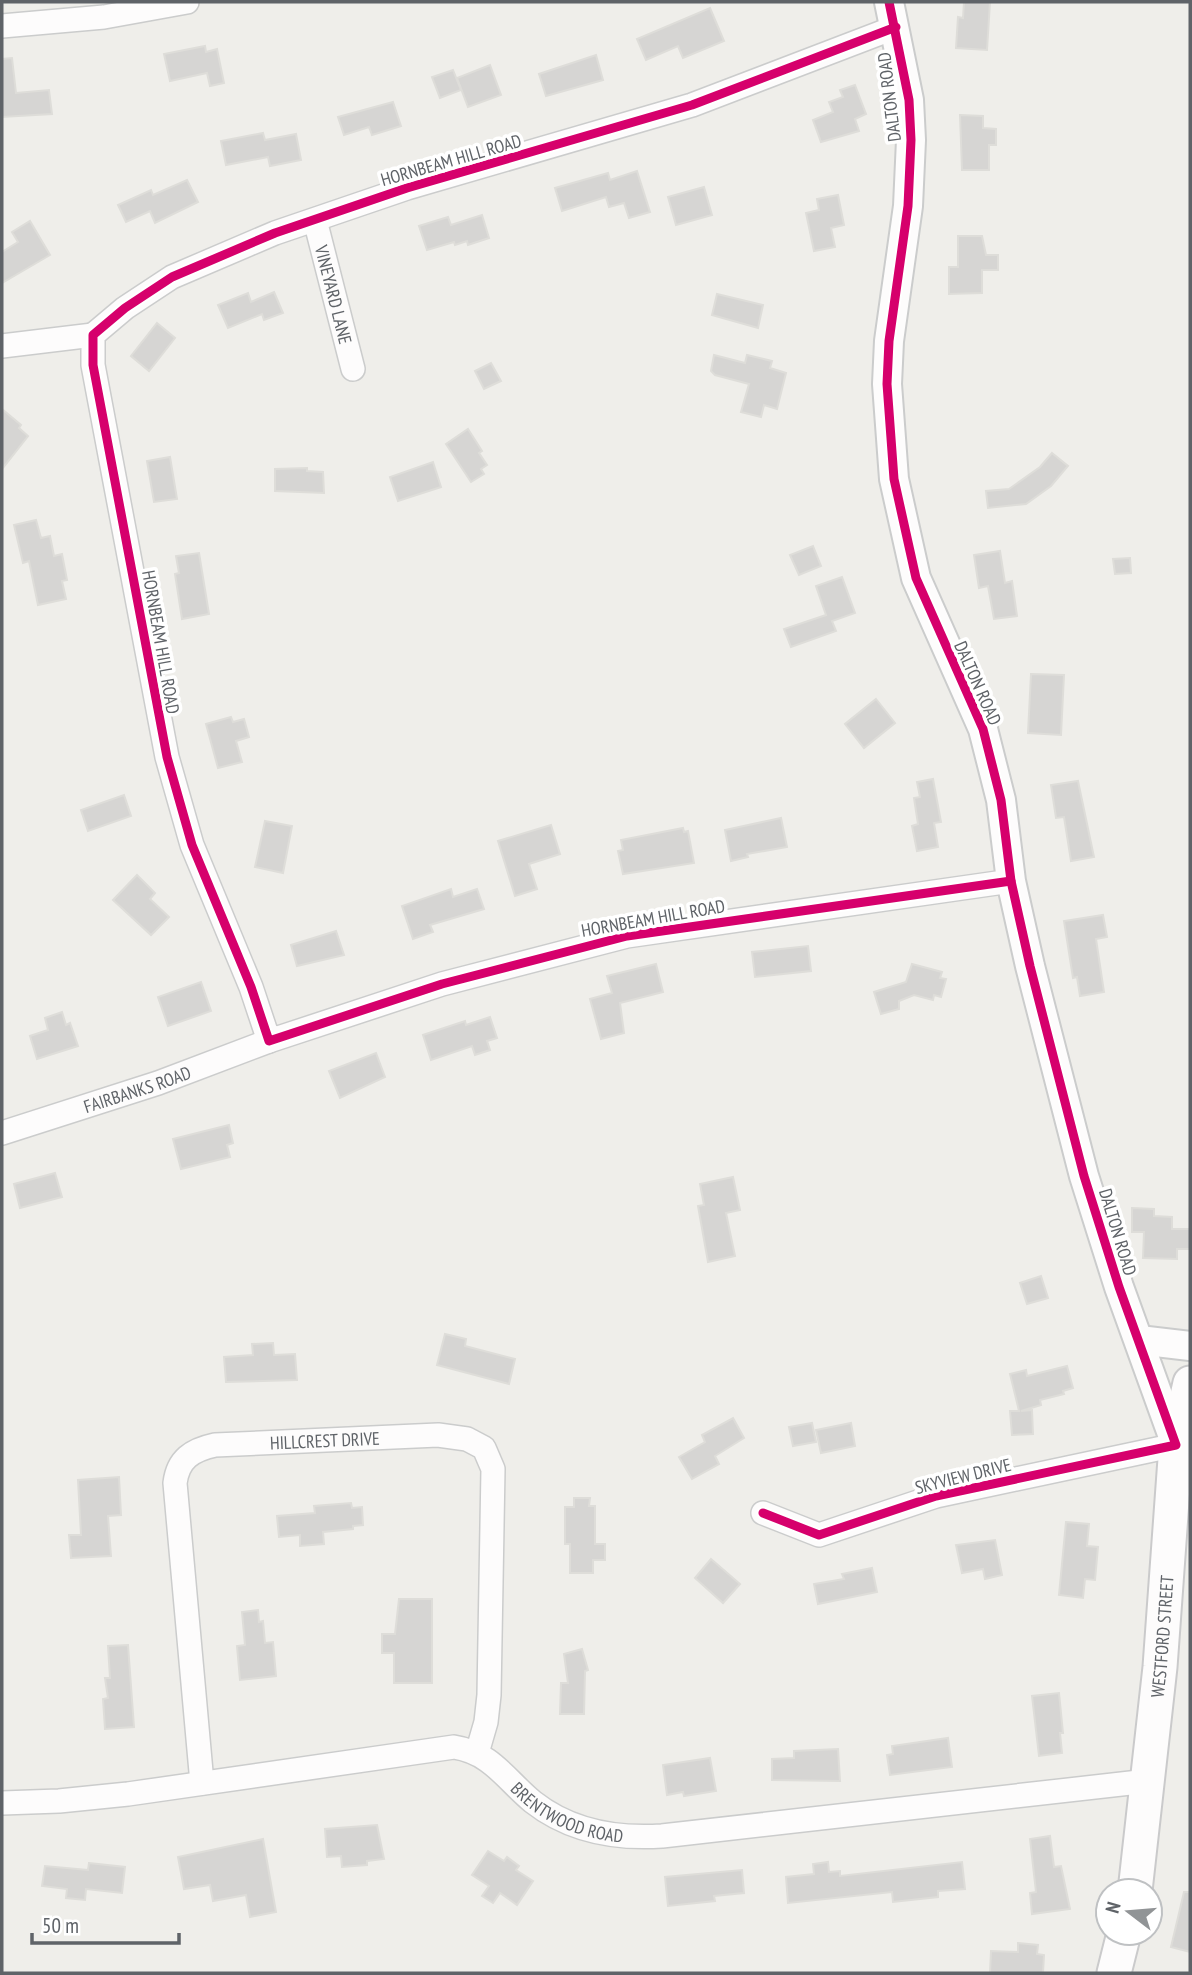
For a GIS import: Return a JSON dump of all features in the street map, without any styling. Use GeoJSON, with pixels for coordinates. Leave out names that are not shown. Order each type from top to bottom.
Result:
{"type":"FeatureCollection","features":[{"type":"Feature","properties":{"kind":"main road","name":"WESTFORD STREET"},"geometry":{"type":"LineString","coordinates":[[1137,1877],[1160,1667],[1177,1445],[1190,1383]]}},
{"type":"Feature","properties":{"kind":"main road"},"geometry":{"type":"LineString","coordinates":[[1114,1973],[1120,1947]]}},
{"type":"Feature","properties":{"kind":"street"},"geometry":{"type":"LineString","coordinates":[[2,26],[104,17],[187,2]]}},
{"type":"Feature","properties":{"kind":"street","name":"HORNBEAM HILL ROAD"},"geometry":{"type":"LineString","coordinates":[[892,14],[692,105],[407,188],[315,220],[172,277],[125,308],[93,335],[93,365],[167,757],[192,845],[251,987],[269,1041],[442,984],[627,936],[1011,881]]}},
{"type":"Feature","properties":{"kind":"street","name":"DALTON ROAD"},"geometry":{"type":"LineString","coordinates":[[892,14],[909,100],[911,140],[908,206],[889,341],[887,384],[894,479],[916,578],[983,729],[1001,800],[1011,881],[1084,1176],[1177,1445]]}},
{"type":"Feature","properties":{"kind":"street","name":"VINEYARD LANE"},"geometry":{"type":"LineString","coordinates":[[315,220],[353,369]]}},
{"type":"Feature","properties":{"kind":"street"},"geometry":{"type":"LineString","coordinates":[[2,346],[93,335]]}},
{"type":"Feature","properties":{"kind":"street","name":"FAIRBANKS ROAD"},"geometry":{"type":"LineString","coordinates":[[2,1133],[158,1083],[269,1041]]}},
{"type":"Feature","properties":{"kind":"street"},"geometry":{"type":"LineString","coordinates":[[1139,1340],[1190,1346]]}},
{"type":"Feature","properties":{"kind":"street","name":"HILLCREST DRIVE"},"geometry":{"type":"LineString","coordinates":[[202,1783],[175,1483],[177,1470],[186,1457],[215,1445],[438,1435],[467,1439],[484,1448],[493,1469],[489,1695],[486,1722],[477,1753]]}},
{"type":"Feature","properties":{"kind":"street","name":"SKYVIEW DRIVE"},"geometry":{"type":"LineString","coordinates":[[763,1513],[819,1535],[936,1496],[1177,1445]]}},
{"type":"Feature","properties":{"kind":"street","name":"BRENTWOOD ROAD"},"geometry":{"type":"LineString","coordinates":[[2,1803],[81,1799],[443,1748],[477,1753],[489,1759],[521,1791],[552,1814],[588,1829],[627,1837],[662,1836],[1148,1781]]}},
{"type":"Feature","properties":{"kind":"building"},"geometry":{"type":"Polygon","coordinates":[[[964,2],[990,2],[987,50],[956,48],[958,17],[963,18],[964,2]]]}},
{"type":"Feature","properties":{"kind":"building"},"geometry":{"type":"Polygon","coordinates":[[[710,8],[724,41],[683,58],[678,46],[646,60],[637,39],[710,8]]]}},
{"type":"Feature","properties":{"kind":"building"},"geometry":{"type":"Polygon","coordinates":[[[205,46],[206,52],[217,49],[224,83],[210,86],[207,73],[170,81],[164,54],[205,46]]]}},
{"type":"Feature","properties":{"kind":"building"},"geometry":{"type":"Polygon","coordinates":[[[596,55],[603,80],[546,96],[539,74],[596,55]]]}},
{"type":"Feature","properties":{"kind":"building"},"geometry":{"type":"Polygon","coordinates":[[[12,58],[16,93],[49,90],[52,114],[2,117],[2,59],[12,58]]]}},
{"type":"Feature","properties":{"kind":"building"},"geometry":{"type":"Polygon","coordinates":[[[490,65],[501,95],[468,107],[457,78],[490,65]]]}},
{"type":"Feature","properties":{"kind":"building"},"geometry":{"type":"Polygon","coordinates":[[[453,70],[461,90],[440,98],[432,77],[453,70]]]}},
{"type":"Feature","properties":{"kind":"building"},"geometry":{"type":"Polygon","coordinates":[[[855,85],[866,114],[855,119],[859,131],[821,142],[813,120],[833,112],[829,102],[843,97],[840,90],[855,85]]]}},
{"type":"Feature","properties":{"kind":"building"},"geometry":{"type":"Polygon","coordinates":[[[393,102],[401,126],[372,135],[369,127],[344,135],[338,117],[393,102]]]}},
{"type":"Feature","properties":{"kind":"building"},"geometry":{"type":"Polygon","coordinates":[[[960,115],[983,116],[983,128],[996,129],[996,145],[989,145],[989,170],[962,170],[960,115]]]}},
{"type":"Feature","properties":{"kind":"building"},"geometry":{"type":"Polygon","coordinates":[[[263,133],[265,140],[296,134],[301,160],[270,166],[268,157],[226,165],[221,141],[263,133]]]}},
{"type":"Feature","properties":{"kind":"building"},"geometry":{"type":"Polygon","coordinates":[[[637,171],[650,212],[629,218],[624,203],[609,207],[606,197],[562,211],[555,188],[608,173],[610,180],[637,171]]]}},
{"type":"Feature","properties":{"kind":"building"},"geometry":{"type":"Polygon","coordinates":[[[187,180],[198,202],[155,223],[150,211],[126,222],[118,205],[151,190],[153,195],[187,180]]]}},
{"type":"Feature","properties":{"kind":"building"},"geometry":{"type":"Polygon","coordinates":[[[704,187],[712,215],[676,225],[668,197],[704,187]]]}},
{"type":"Feature","properties":{"kind":"building"},"geometry":{"type":"Polygon","coordinates":[[[838,195],[844,225],[831,228],[835,247],[814,251],[806,213],[819,210],[817,199],[838,195]]]}},
{"type":"Feature","properties":{"kind":"building"},"geometry":{"type":"Polygon","coordinates":[[[482,215],[489,238],[468,245],[467,241],[455,245],[454,242],[427,250],[419,226],[448,217],[451,225],[482,215]]]}},
{"type":"Feature","properties":{"kind":"building"},"geometry":{"type":"Polygon","coordinates":[[[30,221],[50,255],[2,283],[2,252],[18,242],[12,232],[30,221]]]}},
{"type":"Feature","properties":{"kind":"building"},"geometry":{"type":"Polygon","coordinates":[[[958,236],[982,236],[986,255],[998,255],[998,270],[982,270],[982,293],[949,294],[949,267],[958,267],[958,236]]]}},
{"type":"Feature","properties":{"kind":"building"},"geometry":{"type":"Polygon","coordinates":[[[274,292],[283,313],[264,320],[262,314],[228,328],[218,305],[248,293],[251,302],[274,292]]]}},
{"type":"Feature","properties":{"kind":"building"},"geometry":{"type":"Polygon","coordinates":[[[717,294],[763,305],[758,328],[712,315],[717,294]]]}},
{"type":"Feature","properties":{"kind":"building"},"geometry":{"type":"Polygon","coordinates":[[[157,323],[175,338],[149,371],[131,356],[157,323]]]}},
{"type":"Feature","properties":{"kind":"building"},"geometry":{"type":"Polygon","coordinates":[[[714,355],[745,363],[747,355],[772,361],[770,368],[786,373],[777,409],[764,405],[761,417],[741,412],[749,384],[715,375],[711,371],[714,355]]]}},
{"type":"Feature","properties":{"kind":"building"},"geometry":{"type":"Polygon","coordinates":[[[491,363],[501,381],[484,389],[475,371],[491,363]]]}},
{"type":"Feature","properties":{"kind":"building"},"geometry":{"type":"Polygon","coordinates":[[[2,409],[21,425],[19,428],[28,436],[2,469],[2,409]]]}},
{"type":"Feature","properties":{"kind":"building"},"geometry":{"type":"Polygon","coordinates":[[[468,429],[482,451],[479,453],[487,465],[481,469],[484,474],[471,482],[446,444],[468,429]]]}},
{"type":"Feature","properties":{"kind":"building"},"geometry":{"type":"Polygon","coordinates":[[[1052,453],[1068,466],[1051,486],[1026,504],[988,508],[986,491],[1009,489],[1040,467],[1052,453]]]}},
{"type":"Feature","properties":{"kind":"building"},"geometry":{"type":"Polygon","coordinates":[[[170,457],[177,499],[154,502],[147,461],[170,457]]]}},
{"type":"Feature","properties":{"kind":"building"},"geometry":{"type":"Polygon","coordinates":[[[433,462],[441,487],[398,501],[390,477],[433,462]]]}},
{"type":"Feature","properties":{"kind":"building"},"geometry":{"type":"Polygon","coordinates":[[[307,468],[307,471],[323,472],[324,493],[275,491],[275,469],[307,468]]]}},
{"type":"Feature","properties":{"kind":"building"},"geometry":{"type":"Polygon","coordinates":[[[36,520],[41,538],[50,536],[54,556],[62,554],[67,580],[62,581],[66,599],[38,605],[29,561],[23,563],[14,525],[36,520]]]}},
{"type":"Feature","properties":{"kind":"building"},"geometry":{"type":"Polygon","coordinates":[[[813,546],[821,566],[799,575],[790,555],[813,546]]]}},
{"type":"Feature","properties":{"kind":"building"},"geometry":{"type":"Polygon","coordinates":[[[1000,551],[1005,583],[1012,581],[1017,616],[994,619],[988,586],[979,588],[974,555],[1000,551]]]}},
{"type":"Feature","properties":{"kind":"building"},"geometry":{"type":"Polygon","coordinates":[[[199,553],[209,614],[182,619],[175,574],[179,573],[176,556],[199,553]]]}},
{"type":"Feature","properties":{"kind":"building"},"geometry":{"type":"Polygon","coordinates":[[[1130,558],[1131,573],[1115,574],[1113,559],[1130,558]]]}},
{"type":"Feature","properties":{"kind":"building"},"geometry":{"type":"Polygon","coordinates":[[[842,577],[855,613],[832,621],[836,631],[791,647],[784,629],[826,615],[816,586],[842,577]]]}},
{"type":"Feature","properties":{"kind":"building"},"geometry":{"type":"Polygon","coordinates":[[[1031,674],[1064,675],[1061,735],[1028,733],[1031,674]]]}},
{"type":"Feature","properties":{"kind":"building"},"geometry":{"type":"Polygon","coordinates":[[[876,699],[895,723],[864,748],[845,724],[876,699]]]}},
{"type":"Feature","properties":{"kind":"building"},"geometry":{"type":"Polygon","coordinates":[[[231,717],[233,722],[244,719],[249,737],[236,741],[242,762],[218,768],[206,724],[231,717]]]}},
{"type":"Feature","properties":{"kind":"building"},"geometry":{"type":"Polygon","coordinates":[[[933,779],[941,822],[934,823],[938,847],[917,851],[912,826],[918,824],[914,798],[920,797],[917,782],[933,779]]]}},
{"type":"Feature","properties":{"kind":"building"},"geometry":{"type":"Polygon","coordinates":[[[1078,781],[1094,857],[1071,861],[1064,817],[1056,818],[1051,785],[1078,781]]]}},
{"type":"Feature","properties":{"kind":"building"},"geometry":{"type":"Polygon","coordinates":[[[124,795],[131,816],[88,831],[81,810],[124,795]]]}},
{"type":"Feature","properties":{"kind":"building"},"geometry":{"type":"Polygon","coordinates":[[[781,818],[787,847],[747,854],[748,857],[731,861],[725,830],[781,818]]]}},
{"type":"Feature","properties":{"kind":"building"},"geometry":{"type":"Polygon","coordinates":[[[265,821],[292,826],[283,873],[255,867],[265,821]]]}},
{"type":"Feature","properties":{"kind":"building"},"geometry":{"type":"Polygon","coordinates":[[[551,825],[560,854],[529,864],[537,889],[515,896],[498,841],[551,825]]]}},
{"type":"Feature","properties":{"kind":"building"},"geometry":{"type":"Polygon","coordinates":[[[683,828],[684,832],[688,831],[694,863],[623,874],[618,851],[623,850],[621,840],[683,828]]]}},
{"type":"Feature","properties":{"kind":"building"},"geometry":{"type":"Polygon","coordinates":[[[137,875],[155,893],[150,899],[169,917],[151,935],[113,900],[137,875]]]}},
{"type":"Feature","properties":{"kind":"building"},"geometry":{"type":"Polygon","coordinates":[[[451,889],[453,897],[477,889],[484,909],[430,925],[433,932],[413,939],[402,906],[451,889]]]}},
{"type":"Feature","properties":{"kind":"building"},"geometry":{"type":"Polygon","coordinates":[[[1103,915],[1107,937],[1096,939],[1104,992],[1080,996],[1077,977],[1073,978],[1064,921],[1103,915]]]}},
{"type":"Feature","properties":{"kind":"building"},"geometry":{"type":"Polygon","coordinates":[[[336,931],[344,955],[297,966],[291,945],[336,931]]]}},
{"type":"Feature","properties":{"kind":"building"},"geometry":{"type":"Polygon","coordinates":[[[808,946],[811,971],[755,977],[752,952],[808,946]]]}},
{"type":"Feature","properties":{"kind":"building"},"geometry":{"type":"Polygon","coordinates":[[[656,964],[663,992],[620,1003],[624,1033],[601,1039],[590,999],[612,993],[607,976],[656,964]]]}},
{"type":"Feature","properties":{"kind":"building"},"geometry":{"type":"Polygon","coordinates":[[[912,964],[942,972],[940,978],[946,979],[941,997],[934,995],[933,1000],[914,995],[899,1001],[899,1009],[881,1014],[874,992],[906,982],[912,964]]]}},
{"type":"Feature","properties":{"kind":"building"},"geometry":{"type":"Polygon","coordinates":[[[201,982],[211,1011],[168,1026],[158,997],[201,982]]]}},
{"type":"Feature","properties":{"kind":"building"},"geometry":{"type":"Polygon","coordinates":[[[62,1012],[66,1025],[70,1023],[78,1046],[37,1059],[30,1036],[48,1030],[45,1018],[62,1012]]]}},
{"type":"Feature","properties":{"kind":"building"},"geometry":{"type":"Polygon","coordinates":[[[490,1017],[497,1038],[487,1041],[490,1050],[475,1055],[472,1046],[431,1060],[423,1035],[465,1021],[466,1025],[490,1017]]]}},
{"type":"Feature","properties":{"kind":"building"},"geometry":{"type":"Polygon","coordinates":[[[376,1053],[385,1077],[340,1098],[329,1071],[376,1053]]]}},
{"type":"Feature","properties":{"kind":"building"},"geometry":{"type":"Polygon","coordinates":[[[229,1125],[233,1143],[227,1145],[230,1157],[181,1169],[173,1139],[229,1125]]]}},
{"type":"Feature","properties":{"kind":"building"},"geometry":{"type":"Polygon","coordinates":[[[55,1173],[62,1197],[20,1208],[14,1184],[55,1173]]]}},
{"type":"Feature","properties":{"kind":"building"},"geometry":{"type":"Polygon","coordinates":[[[733,1177],[740,1210],[726,1213],[735,1256],[708,1262],[698,1206],[704,1205],[700,1184],[733,1177]]]}},
{"type":"Feature","properties":{"kind":"building"},"geometry":{"type":"Polygon","coordinates":[[[1132,1208],[1154,1209],[1154,1216],[1172,1217],[1172,1229],[1190,1229],[1190,1249],[1177,1249],[1177,1259],[1143,1258],[1144,1232],[1132,1232],[1132,1208]]]}},
{"type":"Feature","properties":{"kind":"building"},"geometry":{"type":"Polygon","coordinates":[[[1041,1276],[1048,1298],[1027,1304],[1020,1283],[1041,1276]]]}},
{"type":"Feature","properties":{"kind":"building"},"geometry":{"type":"Polygon","coordinates":[[[445,1334],[466,1339],[465,1346],[515,1359],[509,1384],[437,1365],[445,1334]]]}},
{"type":"Feature","properties":{"kind":"building"},"geometry":{"type":"Polygon","coordinates":[[[273,1343],[274,1355],[295,1354],[297,1380],[226,1382],[224,1357],[253,1355],[252,1344],[273,1343]]]}},
{"type":"Feature","properties":{"kind":"building"},"geometry":{"type":"Polygon","coordinates":[[[1067,1366],[1073,1388],[1063,1391],[1064,1394],[1040,1400],[1041,1405],[1021,1411],[1032,1410],[1033,1434],[1012,1435],[1010,1411],[1019,1411],[1010,1374],[1026,1370],[1027,1376],[1067,1366]]]}},
{"type":"Feature","properties":{"kind":"building"},"geometry":{"type":"Polygon","coordinates":[[[733,1418],[744,1438],[715,1456],[719,1464],[692,1479],[679,1457],[705,1442],[702,1435],[733,1418]]]}},
{"type":"Feature","properties":{"kind":"building"},"geometry":{"type":"Polygon","coordinates":[[[812,1423],[816,1442],[793,1446],[789,1427],[812,1423]]]}},
{"type":"Feature","properties":{"kind":"building"},"geometry":{"type":"Polygon","coordinates":[[[851,1423],[855,1446],[821,1453],[816,1430],[851,1423]]]}},
{"type":"Feature","properties":{"kind":"building"},"geometry":{"type":"Polygon","coordinates":[[[119,1477],[121,1515],[108,1516],[111,1556],[71,1558],[69,1535],[81,1535],[78,1480],[119,1477]]]}},
{"type":"Feature","properties":{"kind":"building"},"geometry":{"type":"Polygon","coordinates":[[[574,1498],[590,1498],[589,1506],[595,1506],[595,1544],[605,1544],[605,1560],[593,1560],[593,1573],[570,1573],[570,1544],[565,1544],[565,1507],[574,1507],[574,1498]]]}},
{"type":"Feature","properties":{"kind":"building"},"geometry":{"type":"Polygon","coordinates":[[[351,1503],[352,1508],[362,1507],[363,1525],[353,1526],[353,1529],[323,1532],[324,1544],[300,1546],[300,1535],[279,1537],[277,1516],[315,1513],[314,1506],[351,1503]]]}},
{"type":"Feature","properties":{"kind":"building"},"geometry":{"type":"Polygon","coordinates":[[[1066,1522],[1089,1524],[1087,1546],[1098,1547],[1095,1580],[1085,1579],[1083,1598],[1059,1595],[1066,1522]]]}},
{"type":"Feature","properties":{"kind":"building"},"geometry":{"type":"Polygon","coordinates":[[[995,1540],[1002,1575],[985,1579],[983,1569],[962,1573],[956,1545],[995,1540]]]}},
{"type":"Feature","properties":{"kind":"building"},"geometry":{"type":"Polygon","coordinates":[[[711,1559],[740,1584],[723,1603],[695,1578],[711,1559]]]}},
{"type":"Feature","properties":{"kind":"building"},"geometry":{"type":"Polygon","coordinates":[[[872,1568],[877,1592],[818,1604],[814,1584],[844,1579],[842,1574],[872,1568]]]}},
{"type":"Feature","properties":{"kind":"building"},"geometry":{"type":"Polygon","coordinates":[[[399,1599],[432,1599],[432,1683],[394,1683],[394,1653],[382,1653],[382,1634],[395,1634],[399,1599]]]}},
{"type":"Feature","properties":{"kind":"building"},"geometry":{"type":"Polygon","coordinates":[[[258,1610],[259,1622],[263,1621],[265,1643],[273,1642],[276,1676],[240,1680],[237,1646],[245,1645],[242,1612],[258,1610]]]}},
{"type":"Feature","properties":{"kind":"building"},"geometry":{"type":"Polygon","coordinates":[[[128,1645],[134,1727],[105,1729],[103,1699],[108,1698],[105,1678],[110,1678],[108,1646],[128,1645]]]}},
{"type":"Feature","properties":{"kind":"building"},"geometry":{"type":"Polygon","coordinates":[[[582,1649],[588,1670],[585,1671],[584,1714],[560,1714],[561,1683],[568,1683],[564,1654],[582,1649]]]}},
{"type":"Feature","properties":{"kind":"building"},"geometry":{"type":"Polygon","coordinates":[[[1059,1693],[1062,1753],[1039,1756],[1032,1696],[1059,1693]]]}},
{"type":"Feature","properties":{"kind":"building"},"geometry":{"type":"Polygon","coordinates":[[[948,1738],[952,1767],[890,1775],[887,1755],[893,1754],[892,1746],[948,1738]]]}},
{"type":"Feature","properties":{"kind":"building"},"geometry":{"type":"Polygon","coordinates":[[[838,1749],[840,1781],[772,1780],[772,1759],[794,1758],[794,1751],[838,1749]]]}},
{"type":"Feature","properties":{"kind":"building"},"geometry":{"type":"Polygon","coordinates":[[[710,1758],[716,1791],[684,1796],[683,1792],[667,1795],[663,1765],[710,1758]]]}},
{"type":"Feature","properties":{"kind":"building"},"geometry":{"type":"Polygon","coordinates":[[[377,1825],[384,1859],[367,1861],[367,1865],[342,1867],[341,1856],[327,1857],[325,1829],[377,1825]]]}},
{"type":"Feature","properties":{"kind":"building"},"geometry":{"type":"Polygon","coordinates":[[[1050,1836],[1054,1867],[1061,1866],[1070,1909],[1032,1914],[1030,1893],[1036,1892],[1030,1839],[1050,1836]]]}},
{"type":"Feature","properties":{"kind":"building"},"geometry":{"type":"Polygon","coordinates":[[[263,1839],[276,1912],[250,1917],[246,1895],[213,1901],[210,1885],[184,1889],[178,1857],[263,1839]]]}},
{"type":"Feature","properties":{"kind":"building"},"geometry":{"type":"Polygon","coordinates":[[[488,1851],[504,1861],[507,1857],[519,1866],[516,1870],[533,1881],[517,1905],[500,1893],[493,1903],[482,1896],[489,1886],[472,1875],[488,1851]]]}},
{"type":"Feature","properties":{"kind":"building"},"geometry":{"type":"Polygon","coordinates":[[[828,1862],[829,1872],[840,1871],[840,1876],[962,1862],[965,1889],[938,1891],[938,1897],[893,1902],[892,1892],[788,1903],[786,1877],[814,1874],[813,1864],[828,1862]]]}},
{"type":"Feature","properties":{"kind":"building"},"geometry":{"type":"Polygon","coordinates":[[[89,1863],[125,1867],[122,1893],[86,1889],[85,1900],[66,1898],[67,1889],[42,1886],[45,1866],[88,1870],[89,1863]]]}},
{"type":"Feature","properties":{"kind":"building"},"geometry":{"type":"Polygon","coordinates":[[[742,1870],[744,1893],[714,1896],[715,1901],[668,1906],[665,1877],[742,1870]]]}},
{"type":"Feature","properties":{"kind":"building"},"geometry":{"type":"Polygon","coordinates":[[[1184,1892],[1190,1892],[1190,1952],[1171,1947],[1184,1892]]]}},
{"type":"Feature","properties":{"kind":"building"},"geometry":{"type":"Polygon","coordinates":[[[1018,1943],[1038,1945],[1037,1954],[1044,1955],[1043,1973],[990,1973],[991,1951],[1018,1952],[1018,1943]]]}},
{"type":"Feature","properties":{"kind":"cycle path"},"geometry":{"type":"LineString","coordinates":[[763,1513],[819,1535],[936,1496],[1176,1445],[1119,1287],[1084,1176],[1030,966],[1011,881],[1001,800],[983,729],[916,578],[894,479],[887,384],[889,341],[908,206],[911,140],[909,100],[889,2]]}},
{"type":"Feature","properties":{"kind":"cycle path"},"geometry":{"type":"LineString","coordinates":[[896,27],[692,105],[407,188],[275,233],[172,277],[125,308],[93,335],[93,365],[167,757],[192,845],[251,987],[269,1041],[442,984],[627,936],[1011,881]]}}]}
